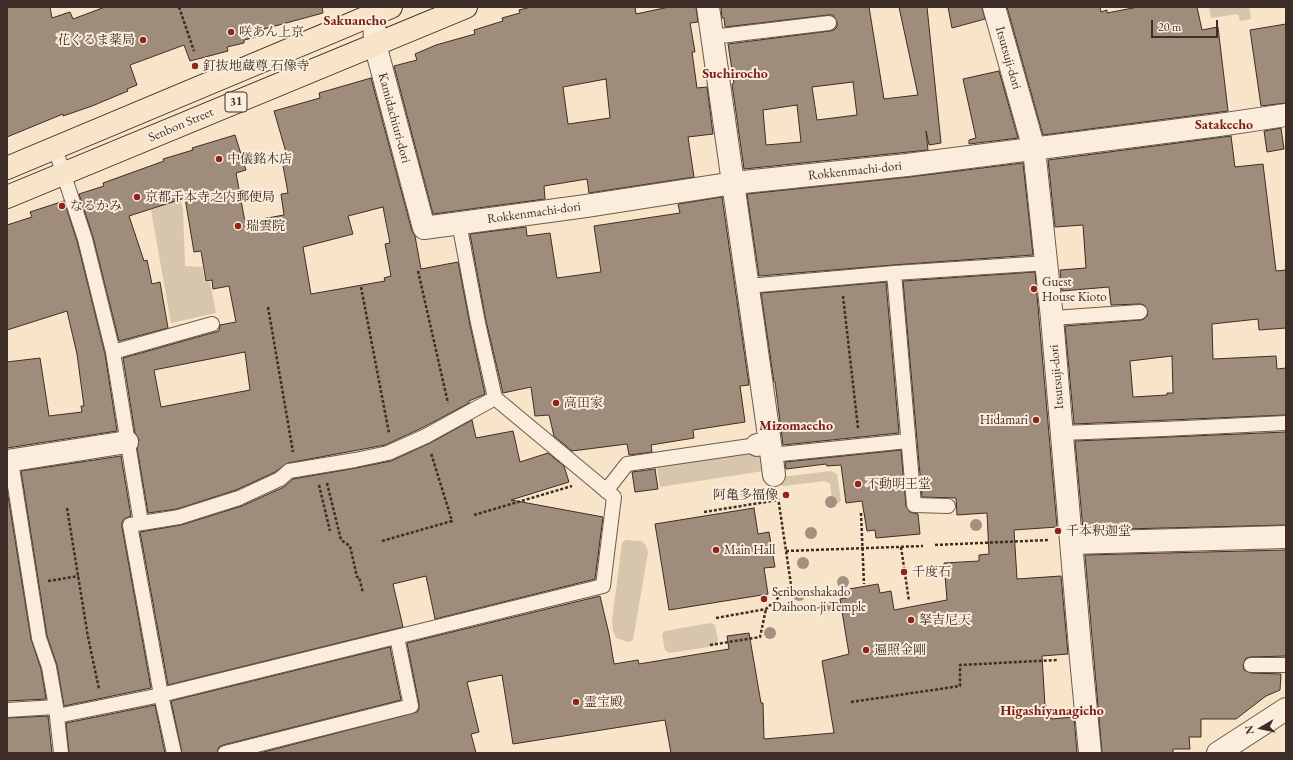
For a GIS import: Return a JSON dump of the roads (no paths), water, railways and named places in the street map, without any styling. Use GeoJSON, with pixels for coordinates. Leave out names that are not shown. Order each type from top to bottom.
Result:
{"type":"FeatureCollection","features":[{"type":"Feature","properties":{"kind":"main road","name":"Senbon Street"},"geometry":{"type":"LineString","coordinates":[[7,197],[466,7]]}},
{"type":"Feature","properties":{"kind":"main road","name":"31"},"geometry":{"type":"LineString","coordinates":[[7,168],[379,9]]}},
{"type":"Feature","properties":{"kind":"street"},"geometry":{"type":"LineString","coordinates":[[708,7],[748,286],[768,454]]}},
{"type":"Feature","properties":{"kind":"street","name":"Itsutsuji-dori"},"geometry":{"type":"LineString","coordinates":[[994,7],[1034,149],[1047,263],[1090,753]]}},
{"type":"Feature","properties":{"kind":"street","name":"Kamidachiuri-dori"},"geometry":{"type":"LineString","coordinates":[[379,9],[375,44],[424,228]]}},
{"type":"Feature","properties":{"kind":"street","name":"Rokkenmachi-dori"},"geometry":{"type":"LineString","coordinates":[[424,228],[586,206],[734,183],[908,165],[1286,115]]}},
{"type":"Feature","properties":{"kind":"street"},"geometry":{"type":"LineString","coordinates":[[9,461],[127,442]]}},
{"type":"Feature","properties":{"kind":"street"},"geometry":{"type":"LineString","coordinates":[[1071,540],[1286,538]]}},
{"type":"Feature","properties":{"kind":"street"},"geometry":{"type":"LineString","coordinates":[[1218,753],[1286,709]]}},
{"type":"Feature","properties":{"kind":"lane"},"geometry":{"type":"LineString","coordinates":[[712,37],[829,23]]}},
{"type":"Feature","properties":{"kind":"lane"},"geometry":{"type":"LineString","coordinates":[[54,148],[85,239],[113,352],[141,523]]}},
{"type":"Feature","properties":{"kind":"lane"},"geometry":{"type":"LineString","coordinates":[[7,710],[56,712],[102,707],[161,695],[603,586],[614,497],[495,398],[478,323],[459,223]]}},
{"type":"Feature","properties":{"kind":"lane"},"geometry":{"type":"LineString","coordinates":[[748,286],[894,273],[1047,263]]}},
{"type":"Feature","properties":{"kind":"lane"},"geometry":{"type":"LineString","coordinates":[[894,273],[914,505],[948,506]]}},
{"type":"Feature","properties":{"kind":"lane"},"geometry":{"type":"LineString","coordinates":[[1052,318],[1140,312]]}},
{"type":"Feature","properties":{"kind":"lane"},"geometry":{"type":"LineString","coordinates":[[113,352],[212,324]]}},
{"type":"Feature","properties":{"kind":"lane"},"geometry":{"type":"LineString","coordinates":[[174,753],[161,695],[130,525],[179,517],[239,498],[280,478],[289,471],[355,460],[392,451],[426,436],[495,398]]}},
{"type":"Feature","properties":{"kind":"lane"},"geometry":{"type":"LineString","coordinates":[[1062,433],[1164,430],[1286,423]]}},
{"type":"Feature","properties":{"kind":"lane"},"geometry":{"type":"LineString","coordinates":[[606,491],[626,464],[768,454],[908,441]]}},
{"type":"Feature","properties":{"kind":"lane"},"geometry":{"type":"LineString","coordinates":[[9,461],[39,638],[50,667],[61,753]]}},
{"type":"Feature","properties":{"kind":"lane"},"geometry":{"type":"LineString","coordinates":[[225,753],[412,706],[397,637]]}},
{"type":"Feature","properties":{"kind":"lane"},"geometry":{"type":"LineString","coordinates":[[1251,665],[1286,665]]}},
{"type":"Feature","properties":{"kind":"place","name":"咲あん上京"},"geometry":{"type":"Point","coordinates":[231,32]}},
{"type":"Feature","properties":{"kind":"place","name":"花ぐるま薬局"},"geometry":{"type":"Point","coordinates":[143,40]}},
{"type":"Feature","properties":{"kind":"place","name":"釘抜地蔵尊 石像寺"},"geometry":{"type":"Point","coordinates":[195,66]}},
{"type":"Feature","properties":{"kind":"place","name":"中儀銘木店"},"geometry":{"type":"Point","coordinates":[219,159]}},
{"type":"Feature","properties":{"kind":"place","name":"京都千本寺之内郵便局"},"geometry":{"type":"Point","coordinates":[137,197]}},
{"type":"Feature","properties":{"kind":"place","name":"なるかみ"},"geometry":{"type":"Point","coordinates":[62,206]}},
{"type":"Feature","properties":{"kind":"place","name":"瑞雲院"},"geometry":{"type":"Point","coordinates":[238,226]}},
{"type":"Feature","properties":{"kind":"place","name":"Guest House Kioto"},"geometry":{"type":"Point","coordinates":[1034,289]}},
{"type":"Feature","properties":{"kind":"place","name":"高田家"},"geometry":{"type":"Point","coordinates":[556,403]}},
{"type":"Feature","properties":{"kind":"place","name":"Hidamari"},"geometry":{"type":"Point","coordinates":[1036,420]}},
{"type":"Feature","properties":{"kind":"place","name":"不動明王堂"},"geometry":{"type":"Point","coordinates":[858,484]}},
{"type":"Feature","properties":{"kind":"place","name":"阿亀多福像"},"geometry":{"type":"Point","coordinates":[786,495]}},
{"type":"Feature","properties":{"kind":"place","name":"千本釈迦堂"},"geometry":{"type":"Point","coordinates":[1058,531]}},
{"type":"Feature","properties":{"kind":"place","name":"Main Hall"},"geometry":{"type":"Point","coordinates":[716,550]}},
{"type":"Feature","properties":{"kind":"place","name":"千度石"},"geometry":{"type":"Point","coordinates":[904,572]}},
{"type":"Feature","properties":{"kind":"place","name":"Senbonshakado Daihoon-ji Temple"},"geometry":{"type":"Point","coordinates":[764,599]}},
{"type":"Feature","properties":{"kind":"place","name":"拏吉尼天"},"geometry":{"type":"Point","coordinates":[911,620]}},
{"type":"Feature","properties":{"kind":"place","name":"遍照金剛"},"geometry":{"type":"Point","coordinates":[866,650]}},
{"type":"Feature","properties":{"kind":"place","name":"霊宝殿"},"geometry":{"type":"Point","coordinates":[576,702]}},
{"type":"Feature","properties":{"kind":"district","name":"Sakuancho"},"geometry":{"type":"Point","coordinates":[355,21]}},
{"type":"Feature","properties":{"kind":"district","name":"Suehirocho"},"geometry":{"type":"Point","coordinates":[735,74]}},
{"type":"Feature","properties":{"kind":"district","name":"Satakecho"},"geometry":{"type":"Point","coordinates":[1224,125]}},
{"type":"Feature","properties":{"kind":"district","name":"Mizomaecho"},"geometry":{"type":"Point","coordinates":[796,426]}},
{"type":"Feature","properties":{"kind":"district","name":"Higashiyanagicho"},"geometry":{"type":"Point","coordinates":[1052,711]}}]}
